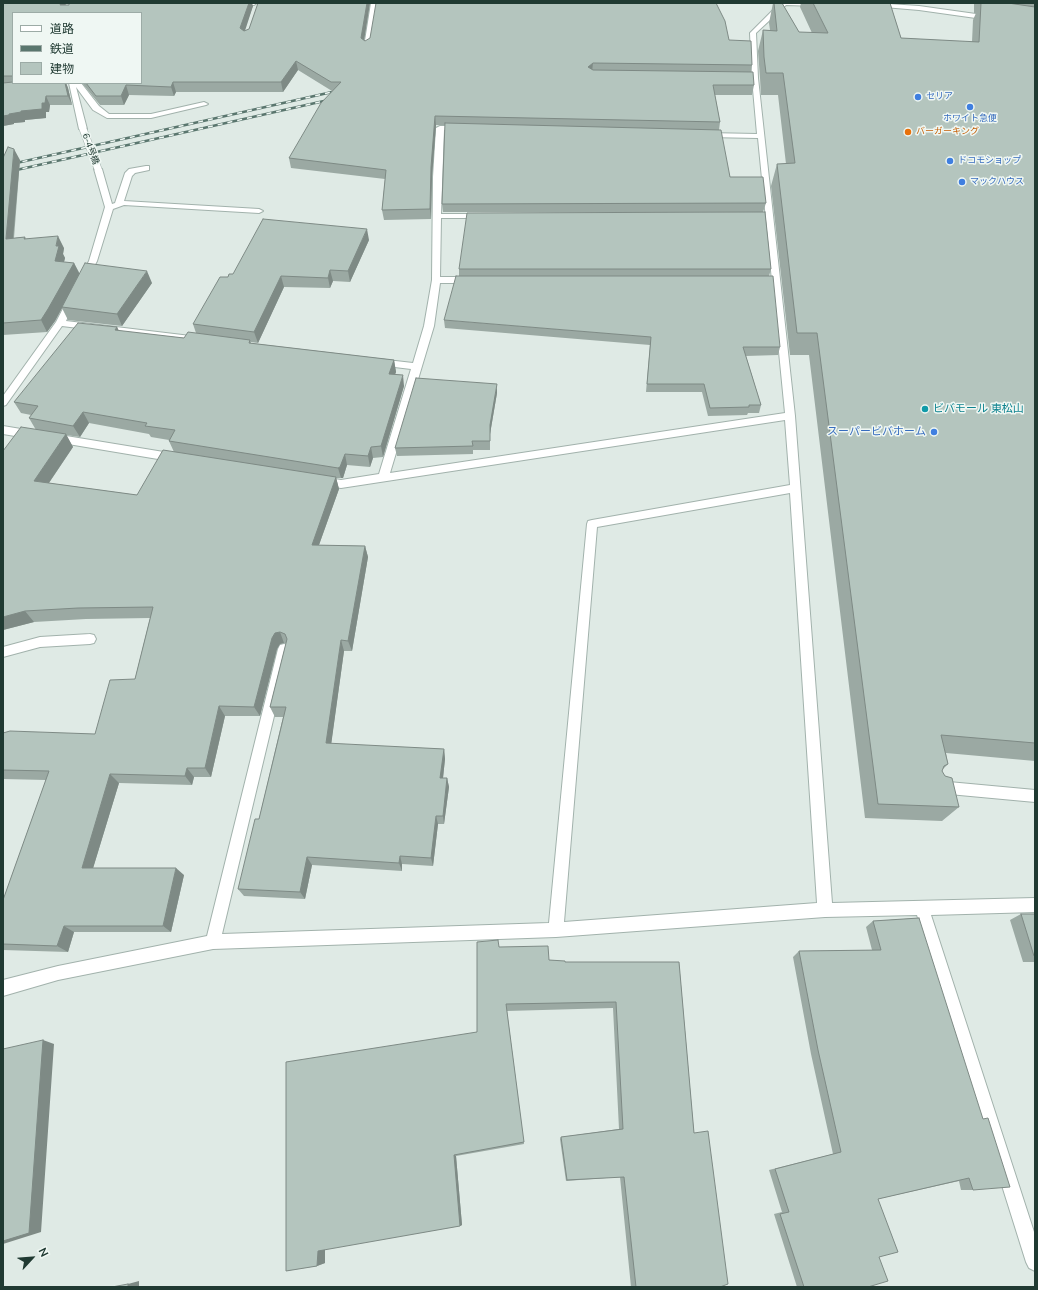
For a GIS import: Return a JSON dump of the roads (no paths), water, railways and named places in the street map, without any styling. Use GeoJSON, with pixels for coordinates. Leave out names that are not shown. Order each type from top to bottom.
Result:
{"type":"FeatureCollection","features":[{"type":"Feature","properties":{"kind":"street"},"geometry":{"type":"LineString","coordinates":[[229,3],[256,6],[259,3]]}},
{"type":"Feature","properties":{"kind":"street"},"geometry":{"type":"LineString","coordinates":[[366,47],[374,3]]}},
{"type":"Feature","properties":{"kind":"street"},"geometry":{"type":"LineString","coordinates":[[822,4],[784,3],[753,33],[751,78],[760,136],[771,280],[790,416],[825,910]]}},
{"type":"Feature","properties":{"kind":"street"},"geometry":{"type":"LineString","coordinates":[[868,5],[919,8],[994,19]]}},
{"type":"Feature","properties":{"kind":"street","name":"6-4号橋"},"geometry":{"type":"LineString","coordinates":[[71,84],[83,129],[98,169],[109,207]]}},
{"type":"Feature","properties":{"kind":"street"},"geometry":{"type":"LineString","coordinates":[[72,84],[96,108],[107,116],[151,116],[204,104]]}},
{"type":"Feature","properties":{"kind":"street"},"geometry":{"type":"LineString","coordinates":[[383,478],[429,326],[436,280],[437,177],[440,128],[471,129]]}},
{"type":"Feature","properties":{"kind":"street"},"geometry":{"type":"LineString","coordinates":[[698,134],[760,136]]}},
{"type":"Feature","properties":{"kind":"street"},"geometry":{"type":"LineString","coordinates":[[119,204],[128,175],[132,171],[146,168]]}},
{"type":"Feature","properties":{"kind":"street"},"geometry":{"type":"LineString","coordinates":[[3,403],[60,322],[93,261],[109,207],[124,203],[259,211]]}},
{"type":"Feature","properties":{"kind":"street"},"geometry":{"type":"LineString","coordinates":[[437,216],[492,216]]}},
{"type":"Feature","properties":{"kind":"street"},"geometry":{"type":"LineString","coordinates":[[436,280],[483,280]]}},
{"type":"Feature","properties":{"kind":"street"},"geometry":{"type":"LineString","coordinates":[[60,322],[211,341]]}},
{"type":"Feature","properties":{"kind":"street"},"geometry":{"type":"LineString","coordinates":[[369,361],[417,367]]}},
{"type":"Feature","properties":{"kind":"street"},"geometry":{"type":"LineString","coordinates":[[309,479],[341,484],[790,416]]}},
{"type":"Feature","properties":{"kind":"street"},"geometry":{"type":"LineString","coordinates":[[3,430],[184,459]]}},
{"type":"Feature","properties":{"kind":"street"},"geometry":{"type":"LineString","coordinates":[[556,930],[592,524],[794,488]]}},
{"type":"Feature","properties":{"kind":"street"},"geometry":{"type":"LineString","coordinates":[[3,652],[40,642],[90,639]]}},
{"type":"Feature","properties":{"kind":"street"},"geometry":{"type":"LineString","coordinates":[[213,942],[284,649]]}},
{"type":"Feature","properties":{"kind":"street"},"geometry":{"type":"LineString","coordinates":[[935,786],[1035,796]]}},
{"type":"Feature","properties":{"kind":"street"},"geometry":{"type":"LineString","coordinates":[[3,988],[58,973],[213,942],[556,930],[825,910],[1035,905]]}},
{"type":"Feature","properties":{"kind":"street"},"geometry":{"type":"LineString","coordinates":[[922,908],[1035,1262]]}},
{"type":"Feature","properties":{"kind":"railway"},"geometry":{"type":"LineString","coordinates":[[3,166],[341,90]]}},
{"type":"Feature","properties":{"kind":"railway"},"geometry":{"type":"LineString","coordinates":[[3,173],[333,99]]}},
{"type":"Feature","properties":{"kind":"place","name":"セリア"},"geometry":{"type":"Point","coordinates":[918,97]}},
{"type":"Feature","properties":{"kind":"place","name":"ホワイト急便"},"geometry":{"type":"Point","coordinates":[970,107]}},
{"type":"Feature","properties":{"kind":"place","name":"バーガーキング"},"geometry":{"type":"Point","coordinates":[908,132]}},
{"type":"Feature","properties":{"kind":"place","name":"ドコモショップ"},"geometry":{"type":"Point","coordinates":[950,161]}},
{"type":"Feature","properties":{"kind":"place","name":"マックハウス"},"geometry":{"type":"Point","coordinates":[962,182]}},
{"type":"Feature","properties":{"kind":"place","name":"ビバモール 東松山"},"geometry":{"type":"Point","coordinates":[925,409]}},
{"type":"Feature","properties":{"kind":"place","name":"スーパービバホーム"},"geometry":{"type":"Point","coordinates":[934,432]}}]}
